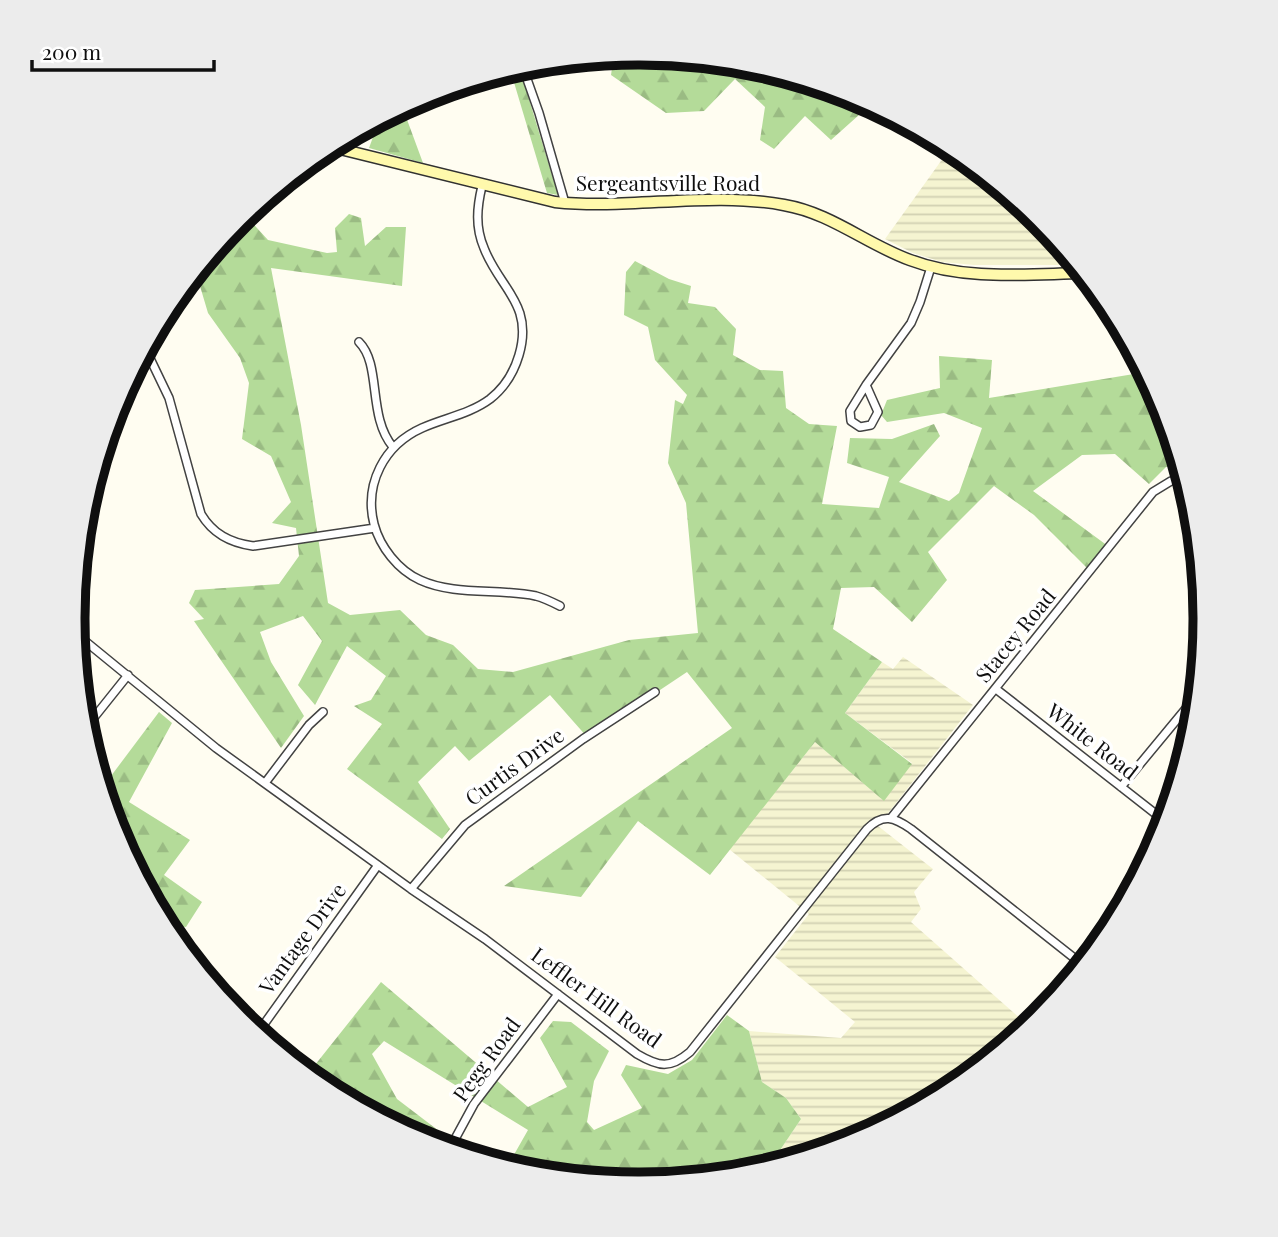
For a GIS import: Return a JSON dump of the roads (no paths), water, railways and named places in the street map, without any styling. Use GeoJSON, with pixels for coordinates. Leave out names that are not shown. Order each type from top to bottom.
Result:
{"type":"FeatureCollection","features":[{"type":"Feature","properties":{"kind":"main road","name":"Sergeantsville Road"},"geometry":{"type":"LineString","coordinates":[[344,150],[482,186],[565,203],[731,201],[781,204],[827,217],[895,254],[931,267],[977,274],[1072,273]]}},
{"type":"Feature","properties":{"kind":"street"},"geometry":{"type":"LineString","coordinates":[[526,76],[565,203]]}},
{"type":"Feature","properties":{"kind":"street"},"geometry":{"type":"LineString","coordinates":[[482,186],[478,230],[484,250],[516,302],[523,333],[519,356],[511,374],[492,397],[471,410],[422,428],[393,447],[378,471],[370,505],[375,528],[389,555],[402,569],[418,580],[437,587],[536,596],[561,606]]}},
{"type":"Feature","properties":{"kind":"street"},"geometry":{"type":"LineString","coordinates":[[866,385],[878,412],[870,425],[860,427],[851,421],[849,411],[866,385],[911,323],[931,267]]}},
{"type":"Feature","properties":{"kind":"street"},"geometry":{"type":"LineString","coordinates":[[359,342],[367,353],[380,425],[393,447]]}},
{"type":"Feature","properties":{"kind":"street"},"geometry":{"type":"LineString","coordinates":[[150,359],[169,398],[201,514],[221,536],[253,546],[375,528]]}},
{"type":"Feature","properties":{"kind":"street","name":"Stacey Road"},"geometry":{"type":"LineString","coordinates":[[892,817],[1153,492],[1171,481]]}},
{"type":"Feature","properties":{"kind":"street","name":"Leffler Hill Road"},"geometry":{"type":"LineString","coordinates":[[86,641],[203,738],[411,889],[479,934],[646,1059],[665,1065],[682,1059],[690,1052],[867,829],[880,818],[892,817]]}},
{"type":"Feature","properties":{"kind":"street"},"geometry":{"type":"LineString","coordinates":[[94,717],[128,675]]}},
{"type":"Feature","properties":{"kind":"street","name":"White Road"},"geometry":{"type":"LineString","coordinates":[[996,689],[1156,815]]}},
{"type":"Feature","properties":{"kind":"street","name":"Curtis Drive"},"geometry":{"type":"LineString","coordinates":[[411,889],[466,825],[583,739],[655,692]]}},
{"type":"Feature","properties":{"kind":"street"},"geometry":{"type":"LineString","coordinates":[[1121,787],[1185,710]]}},
{"type":"Feature","properties":{"kind":"street"},"geometry":{"type":"LineString","coordinates":[[265,783],[309,725],[323,712]]}},
{"type":"Feature","properties":{"kind":"street"},"geometry":{"type":"LineString","coordinates":[[892,817],[911,829],[1075,959]]}},
{"type":"Feature","properties":{"kind":"street","name":"Vantage Drive"},"geometry":{"type":"LineString","coordinates":[[263,1025],[378,865]]}},
{"type":"Feature","properties":{"kind":"street","name":"Pegg Road"},"geometry":{"type":"LineString","coordinates":[[454,1140],[474,1104],[558,994]]}}]}
